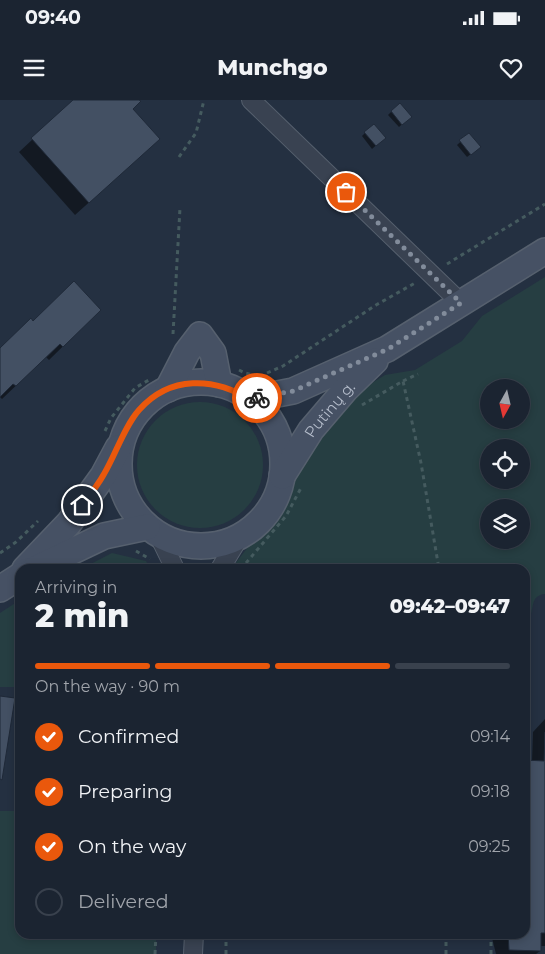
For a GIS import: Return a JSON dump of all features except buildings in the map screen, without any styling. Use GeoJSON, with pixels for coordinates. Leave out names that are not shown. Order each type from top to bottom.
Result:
{"type":"FeatureCollection","features":[{"type":"Feature","properties":{"kind":"main road","name":"Putinų g."},"geometry":{"type":"LineString","coordinates":[[251,400],[293,391],[388,349],[545,251]]}},
{"type":"Feature","properties":{"kind":"main road"},"geometry":{"type":"LineString","coordinates":[[168,389],[187,352],[200,335],[213,353],[219,384]]}},
{"type":"Feature","properties":{"kind":"main road","name":"Putinų g."},"geometry":{"type":"LineString","coordinates":[[282,476],[311,430],[346,390],[388,349]]}},
{"type":"Feature","properties":{"kind":"main road"},"geometry":{"type":"LineString","coordinates":[[30,564],[69,523],[103,476],[122,439],[130,424],[140,410],[153,398],[168,389],[193,383],[219,384],[236,390],[251,400],[266,415],[277,433],[283,461],[282,476],[277,494],[268,511],[256,525],[240,536],[220,544],[199,546],[177,543],[152,530],[136,515],[128,502],[122,487],[119,471],[122,439]]}},
{"type":"Feature","properties":{"kind":"main road"},"geometry":{"type":"LineString","coordinates":[[44,564],[104,536],[152,530]]}},
{"type":"Feature","properties":{"kind":"street"},"geometry":{"type":"LineString","coordinates":[[250,100],[461,303]]}},
{"type":"Feature","properties":{"kind":"street"},"geometry":{"type":"LineString","coordinates":[[152,530],[173,564]]}},
{"type":"Feature","properties":{"kind":"street"},"geometry":{"type":"LineString","coordinates":[[223,564],[240,536]]}},
{"type":"Feature","properties":{"kind":"street"},"geometry":{"type":"LineString","coordinates":[[193,954],[194,939]]}},
{"type":"Feature","properties":{"kind":"path"},"geometry":{"type":"LineString","coordinates":[[179,157],[196,133],[204,100]]}},
{"type":"Feature","properties":{"kind":"path"},"geometry":{"type":"LineString","coordinates":[[173,336],[180,208]]}},
{"type":"Feature","properties":{"kind":"path"},"geometry":{"type":"LineString","coordinates":[[357,408],[418,374]]}},
{"type":"Feature","properties":{"kind":"path"},"geometry":{"type":"LineString","coordinates":[[403,381],[421,463],[438,564]]}},
{"type":"Feature","properties":{"kind":"path"},"geometry":{"type":"LineString","coordinates":[[155,954],[156,939]]}},
{"type":"Feature","properties":{"kind":"path"},"geometry":{"type":"LineString","coordinates":[[226,939],[226,954]]}},
{"type":"Feature","properties":{"kind":"path"},"geometry":{"type":"LineString","coordinates":[[446,939],[446,954]]}},
{"type":"Feature","properties":{"kind":"path"},"geometry":{"type":"LineString","coordinates":[[490,954],[491,939]]}},
{"type":"Feature","properties":{"kind":"green space"},"geometry":{"type":"Polygon","coordinates":[[[545,277],[545,594],[535,599],[530,622],[530,564],[235,564],[273,515],[335,415],[357,392],[385,375],[415,370],[462,341],[482,316],[545,277]]]}},
{"type":"Feature","properties":{"kind":"green space"},"geometry":{"type":"Polygon","coordinates":[[[200,402],[224,407],[244,421],[258,441],[263,465],[258,489],[244,509],[224,523],[200,528],[176,523],[156,509],[142,489],[137,465],[142,441],[156,421],[176,407],[200,402]]]}},
{"type":"Feature","properties":{"kind":"green space"},"geometry":{"type":"Polygon","coordinates":[[[112,553],[146,561],[148,564],[91,564],[112,553]]]}},
{"type":"Feature","properties":{"kind":"green space"},"geometry":{"type":"Polygon","coordinates":[[[15,603],[15,687],[0,687],[0,613],[15,603]]]}},
{"type":"Feature","properties":{"kind":"green space"},"geometry":{"type":"Polygon","coordinates":[[[0,811],[15,811],[15,939],[156,939],[156,954],[0,954],[0,811]]]}},
{"type":"Feature","properties":{"kind":"way so far"},"geometry":{"type":"LineString","coordinates":[[257,398],[293,391],[388,349],[461,303],[346,192]]}},
{"type":"Feature","properties":{"kind":"route"},"geometry":{"type":"LineString","coordinates":[[82,505],[103,476],[130,424],[140,410],[153,398],[168,389],[202,382],[219,384],[236,390],[251,400],[257,398]]}}]}
